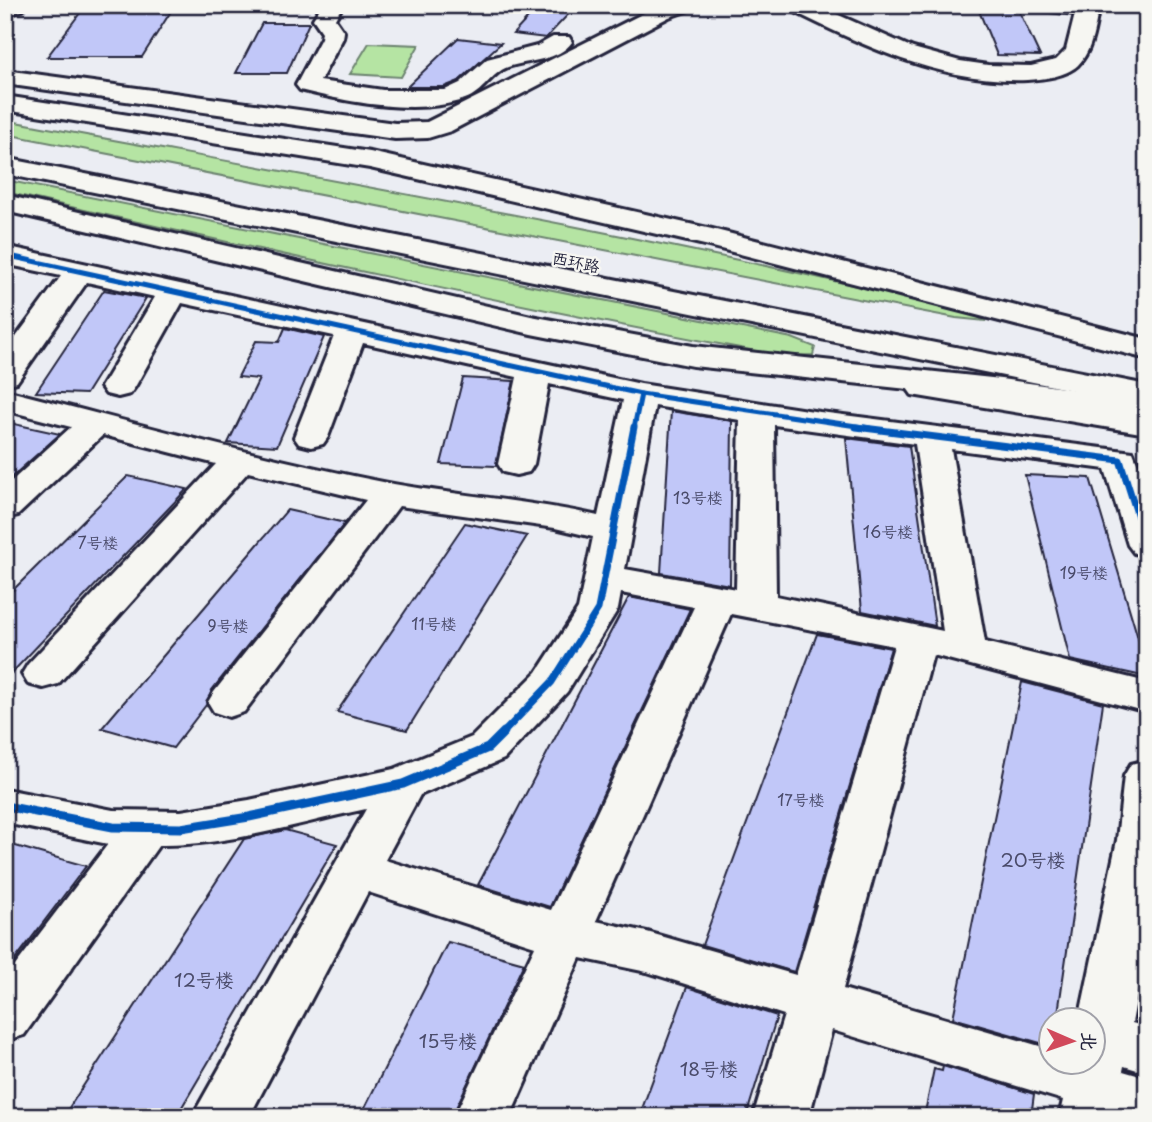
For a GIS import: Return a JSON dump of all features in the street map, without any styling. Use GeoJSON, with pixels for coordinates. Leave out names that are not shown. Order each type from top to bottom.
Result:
{"type":"FeatureCollection","features":[{"type":"Feature","properties":{"kind":"main road"},"geometry":{"type":"LineString","coordinates":[[5,10],[15,5]]}},
{"type":"Feature","properties":{"kind":"main road"},"geometry":{"type":"LineString","coordinates":[[332,5],[324,19],[333,32],[332,38],[308,85],[323,90],[437,98],[456,95],[492,65],[548,51],[624,7]]}},
{"type":"Feature","properties":{"kind":"main road"},"geometry":{"type":"LineString","coordinates":[[5,77],[395,131],[428,130],[442,126],[661,12],[681,5]]}},
{"type":"Feature","properties":{"kind":"main road"},"geometry":{"type":"LineString","coordinates":[[799,5],[888,49],[930,63],[997,74],[1050,70],[1067,63],[1076,54],[1087,7],[1049,5]]}},
{"type":"Feature","properties":{"kind":"main road"},"geometry":{"type":"LineString","coordinates":[[5,103],[370,160],[712,238],[1147,349]]}},
{"type":"Feature","properties":{"kind":"main road","name":"西环路"},"geometry":{"type":"LineString","coordinates":[[5,148],[1141,404]]}},
{"type":"Feature","properties":{"kind":"main road","name":"西环路"},"geometry":{"type":"LineString","coordinates":[[5,166],[1141,404]]}},
{"type":"Feature","properties":{"kind":"main road"},"geometry":{"type":"LineString","coordinates":[[5,203],[531,325],[693,356],[1141,404]]}},
{"type":"Feature","properties":{"kind":"main road"},"geometry":{"type":"LineString","coordinates":[[5,255],[641,394],[1120,460],[1147,545]]}},
{"type":"Feature","properties":{"kind":"main road"},"geometry":{"type":"LineString","coordinates":[[5,375],[79,272]]}},
{"type":"Feature","properties":{"kind":"main road"},"geometry":{"type":"LineString","coordinates":[[118,387],[173,292]]}},
{"type":"Feature","properties":{"kind":"main road"},"geometry":{"type":"LineString","coordinates":[[311,437],[352,331]]}},
{"type":"Feature","properties":{"kind":"main road"},"geometry":{"type":"LineString","coordinates":[[516,464],[535,371]]}},
{"type":"Feature","properties":{"kind":"main road"},"geometry":{"type":"LineString","coordinates":[[5,806],[113,827],[181,828],[249,817],[403,784],[488,748],[552,682],[598,609],[641,394]]}},
{"type":"Feature","properties":{"kind":"main road"},"geometry":{"type":"LineString","coordinates":[[5,400],[240,460],[390,494],[555,517],[614,531]]}},
{"type":"Feature","properties":{"kind":"main road"},"geometry":{"type":"LineString","coordinates":[[482,1117],[564,934],[737,602],[757,412]]}},
{"type":"Feature","properties":{"kind":"main road"},"geometry":{"type":"LineString","coordinates":[[5,507],[96,423]]}},
{"type":"Feature","properties":{"kind":"main road"},"geometry":{"type":"LineString","coordinates":[[931,436],[966,650]]}},
{"type":"Feature","properties":{"kind":"main road"},"geometry":{"type":"LineString","coordinates":[[43,674],[240,460]]}},
{"type":"Feature","properties":{"kind":"main road"},"geometry":{"type":"LineString","coordinates":[[229,702],[390,494]]}},
{"type":"Feature","properties":{"kind":"main road"},"geometry":{"type":"LineString","coordinates":[[605,578],[917,638],[1147,697]]}},
{"type":"Feature","properties":{"kind":"main road"},"geometry":{"type":"LineString","coordinates":[[781,1117],[917,638]]}},
{"type":"Feature","properties":{"kind":"main road"},"geometry":{"type":"LineString","coordinates":[[1107,1072],[1141,840],[1147,776]]}},
{"type":"Feature","properties":{"kind":"main road"},"geometry":{"type":"LineString","coordinates":[[220,1117],[403,784]]}},
{"type":"Feature","properties":{"kind":"main road"},"geometry":{"type":"LineString","coordinates":[[5,1019],[146,828]]}},
{"type":"Feature","properties":{"kind":"main road"},"geometry":{"type":"LineString","coordinates":[[356,869],[418,891],[564,934],[647,952],[814,1001],[1107,1072],[1147,1102]]}},
{"type":"Feature","properties":{"kind":"green space"},"geometry":{"type":"Polygon","coordinates":[[[369,43],[419,45],[401,77],[350,74],[369,43]]]}},
{"type":"Feature","properties":{"kind":"green space"},"geometry":{"type":"Polygon","coordinates":[[[5,120],[608,233],[849,284],[968,312],[986,321],[956,318],[5,134],[5,120]]]}},
{"type":"Feature","properties":{"kind":"green space"},"geometry":{"type":"Polygon","coordinates":[[[5,180],[792,338],[815,347],[813,355],[783,356],[490,299],[5,192],[5,180]]]}},
{"type":"Feature","properties":{"kind":"building"},"geometry":{"type":"Polygon","coordinates":[[[86,5],[175,5],[142,57],[47,57],[86,5]]]}},
{"type":"Feature","properties":{"kind":"building"},"geometry":{"type":"Polygon","coordinates":[[[540,5],[577,5],[546,38],[513,34],[540,5]]]}},
{"type":"Feature","properties":{"kind":"building"},"geometry":{"type":"Polygon","coordinates":[[[979,11],[1019,11],[1040,56],[997,55],[979,11]]]}},
{"type":"Feature","properties":{"kind":"building"},"geometry":{"type":"Polygon","coordinates":[[[262,23],[309,23],[287,73],[236,73],[262,23]]]}},
{"type":"Feature","properties":{"kind":"building"},"geometry":{"type":"Polygon","coordinates":[[[458,38],[501,43],[459,81],[444,87],[407,87],[458,38]]]}},
{"type":"Feature","properties":{"kind":"building"},"geometry":{"type":"Polygon","coordinates":[[[104,290],[146,298],[86,394],[36,392],[104,290]]]}},
{"type":"Feature","properties":{"kind":"building"},"geometry":{"type":"Polygon","coordinates":[[[285,328],[324,337],[277,446],[228,443],[259,379],[238,377],[256,341],[279,342],[285,328]]]}},
{"type":"Feature","properties":{"kind":"building"},"geometry":{"type":"Polygon","coordinates":[[[463,378],[514,381],[496,466],[441,464],[463,378]]]}},
{"type":"Feature","properties":{"kind":"building"},"geometry":{"type":"Polygon","coordinates":[[[671,411],[732,421],[730,585],[661,573],[671,411]]]}},
{"type":"Feature","properties":{"kind":"building"},"geometry":{"type":"Polygon","coordinates":[[[5,422],[60,434],[5,483],[5,422]]]}},
{"type":"Feature","properties":{"kind":"building"},"geometry":{"type":"Polygon","coordinates":[[[846,438],[909,446],[935,626],[862,611],[846,438]]]}},
{"type":"Feature","properties":{"kind":"building"},"geometry":{"type":"Polygon","coordinates":[[[1025,475],[1090,478],[1147,668],[1147,677],[1070,660],[1025,475]]]}},
{"type":"Feature","properties":{"kind":"building"},"geometry":{"type":"Polygon","coordinates":[[[128,476],[187,489],[5,680],[5,598],[128,476]]]}},
{"type":"Feature","properties":{"kind":"building"},"geometry":{"type":"Polygon","coordinates":[[[287,510],[345,523],[212,690],[206,705],[173,748],[102,728],[287,510]]]}},
{"type":"Feature","properties":{"kind":"building"},"geometry":{"type":"Polygon","coordinates":[[[465,523],[527,536],[407,730],[337,712],[465,523]]]}},
{"type":"Feature","properties":{"kind":"building"},"geometry":{"type":"Polygon","coordinates":[[[629,597],[690,609],[550,907],[478,885],[629,597]]]}},
{"type":"Feature","properties":{"kind":"building"},"geometry":{"type":"Polygon","coordinates":[[[817,634],[891,648],[794,972],[702,945],[817,634]]]}},
{"type":"Feature","properties":{"kind":"building"},"geometry":{"type":"Polygon","coordinates":[[[1022,682],[1103,703],[1059,1006],[1036,1006],[1036,1042],[953,1018],[1022,682]]]}},
{"type":"Feature","properties":{"kind":"building"},"geometry":{"type":"Polygon","coordinates":[[[285,830],[337,844],[176,1117],[63,1117],[244,839],[285,830]]]}},
{"type":"Feature","properties":{"kind":"building"},"geometry":{"type":"Polygon","coordinates":[[[5,843],[86,866],[5,973],[5,843]]]}},
{"type":"Feature","properties":{"kind":"building"},"geometry":{"type":"Polygon","coordinates":[[[448,942],[524,963],[452,1117],[360,1117],[448,942]]]}},
{"type":"Feature","properties":{"kind":"building"},"geometry":{"type":"Polygon","coordinates":[[[687,987],[777,1016],[746,1117],[639,1117],[687,987]]]}},
{"type":"Feature","properties":{"kind":"building"},"geometry":{"type":"Polygon","coordinates":[[[943,1066],[1034,1094],[1031,1117],[924,1117],[934,1069],[942,1071],[943,1066]]]}},
{"type":"Feature","properties":{"kind":"cycle path"},"geometry":{"type":"LineString","coordinates":[[5,255],[641,394],[820,422],[1120,460],[1147,545]]}},
{"type":"Feature","properties":{"kind":"cycle path"},"geometry":{"type":"LineString","coordinates":[[5,806],[113,827],[181,828],[249,817],[403,784],[488,748],[552,682],[598,609],[641,394]]}}]}
